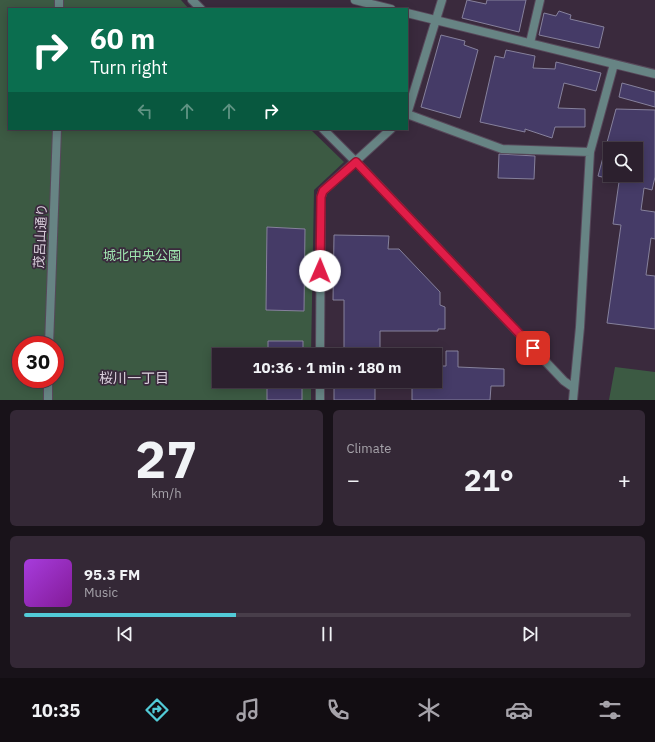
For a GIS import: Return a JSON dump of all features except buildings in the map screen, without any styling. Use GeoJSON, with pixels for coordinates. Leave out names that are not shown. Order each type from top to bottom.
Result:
{"type":"FeatureCollection","features":[{"type":"Feature","properties":{"kind":"street"},"geometry":{"type":"LineString","coordinates":[[192,0],[200,8]]}},
{"type":"Feature","properties":{"kind":"street"},"geometry":{"type":"LineString","coordinates":[[355,0],[387,8]]}},
{"type":"Feature","properties":{"kind":"street"},"geometry":{"type":"LineString","coordinates":[[408,111],[442,0]]}},
{"type":"Feature","properties":{"kind":"street"},"geometry":{"type":"LineString","coordinates":[[530,43],[540,0]]}},
{"type":"Feature","properties":{"kind":"street"},"geometry":{"type":"LineString","coordinates":[[408,13],[655,74]]}},
{"type":"Feature","properties":{"kind":"street"},"geometry":{"type":"LineString","coordinates":[[573,400],[580,327],[590,152],[614,64]]}},
{"type":"Feature","properties":{"kind":"street"},"geometry":{"type":"LineString","coordinates":[[408,114],[502,149],[590,152]]}},
{"type":"Feature","properties":{"kind":"street","name":"茂呂山通り"},"geometry":{"type":"LineString","coordinates":[[49,336],[58,130]]}},
{"type":"Feature","properties":{"kind":"street"},"geometry":{"type":"LineString","coordinates":[[324,130],[564,381],[574,388]]}},
{"type":"Feature","properties":{"kind":"street"},"geometry":{"type":"LineString","coordinates":[[320,348],[321,197],[323,191],[390,130]]}},
{"type":"Feature","properties":{"kind":"street"},"geometry":{"type":"LineString","coordinates":[[48,388],[48,400]]}},
{"type":"Feature","properties":{"kind":"street"},"geometry":{"type":"LineString","coordinates":[[320,388],[320,400]]}},
{"type":"Feature","properties":{"kind":"green space","name":"城北中央公園"},"geometry":{"type":"Polygon","coordinates":[[[0,0],[181,0],[188,8],[8,8],[8,130],[311,130],[344,162],[314,190],[311,348],[212,348],[212,388],[311,388],[311,400],[0,400],[0,0]]]}},
{"type":"Feature","properties":{"kind":"green space"},"geometry":{"type":"Polygon","coordinates":[[[615,367],[655,372],[655,400],[609,400],[615,367]]]}},
{"type":"Feature","properties":{"kind":"district","name":"桜川一丁目"},"geometry":{"type":"Point","coordinates":[134,378]}},
{"type":"Feature","properties":{"kind":"route"},"geometry":{"type":"LineString","coordinates":[[320,271],[321,197],[323,191],[356,162],[533,348]]}}]}
